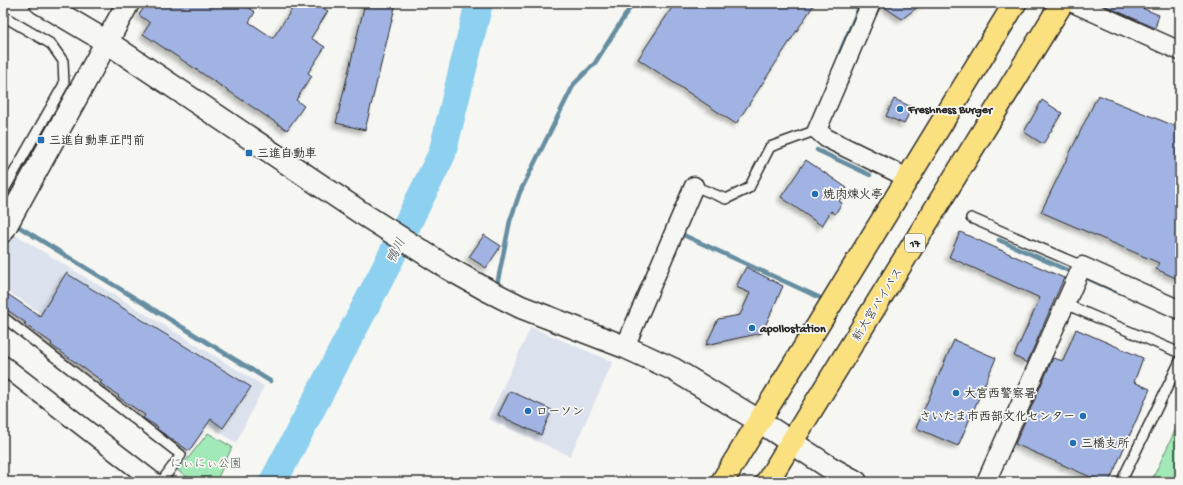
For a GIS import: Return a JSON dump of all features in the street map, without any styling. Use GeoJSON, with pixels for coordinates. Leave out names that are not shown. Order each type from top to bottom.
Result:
{"type":"FeatureCollection","features":[{"type":"Feature","properties":{"kind":"highway"},"geometry":{"type":"LineString","coordinates":[[722,482],[1015,3]]}},
{"type":"Feature","properties":{"kind":"highway","name":"新大宮バイパス"},"geometry":{"type":"LineString","coordinates":[[767,482],[1062,3]]}},
{"type":"Feature","properties":{"kind":"street"},"geometry":{"type":"LineString","coordinates":[[41,3],[106,42],[370,219],[448,268],[521,307],[625,347],[673,369],[759,421],[829,467],[856,482]]}},
{"type":"Feature","properties":{"kind":"street"},"geometry":{"type":"LineString","coordinates":[[3,231],[128,3]]}},
{"type":"Feature","properties":{"kind":"street"},"geometry":{"type":"LineString","coordinates":[[871,3],[817,130],[826,138],[908,178]]}},
{"type":"Feature","properties":{"kind":"street"},"geometry":{"type":"LineString","coordinates":[[1073,3],[1180,51]]}},
{"type":"Feature","properties":{"kind":"street"},"geometry":{"type":"LineString","coordinates":[[625,347],[694,186]]}},
{"type":"Feature","properties":{"kind":"street"},"geometry":{"type":"LineString","coordinates":[[986,482],[1082,266],[1180,310]]}},
{"type":"Feature","properties":{"kind":"street"},"geometry":{"type":"LineString","coordinates":[[3,365],[150,480]]}},
{"type":"Feature","properties":{"kind":"lane"},"geometry":{"type":"LineString","coordinates":[[3,16],[51,44],[63,61],[64,84],[3,192]]}},
{"type":"Feature","properties":{"kind":"lane"},"geometry":{"type":"LineString","coordinates":[[694,186],[726,199],[749,188],[770,147],[817,130]]}},
{"type":"Feature","properties":{"kind":"lane"},"geometry":{"type":"LineString","coordinates":[[971,218],[1082,266]]}},
{"type":"Feature","properties":{"kind":"lane"},"geometry":{"type":"LineString","coordinates":[[1065,304],[1180,353]]}},
{"type":"Feature","properties":{"kind":"lane"},"geometry":{"type":"LineString","coordinates":[[3,317],[180,455],[150,480]]}},
{"type":"Feature","properties":{"kind":"lane"},"geometry":{"type":"LineString","coordinates":[[1121,482],[1180,361]]}},
{"type":"Feature","properties":{"kind":"shaded area"},"geometry":{"type":"Polygon","coordinates":[[[14,234],[264,386],[236,443],[3,288],[3,253],[14,234]]]}},
{"type":"Feature","properties":{"kind":"shaded area"},"geometry":{"type":"Polygon","coordinates":[[[531,327],[613,362],[570,456],[488,419],[531,327]]]}},
{"type":"Feature","properties":{"kind":"green space"},"geometry":{"type":"Polygon","coordinates":[[[1180,420],[1180,482],[1151,482],[1180,420]]]}},
{"type":"Feature","properties":{"kind":"green space","name":"にぃにぃ公園"},"geometry":{"type":"Polygon","coordinates":[[[208,433],[232,447],[216,482],[195,482],[178,471],[208,433]]]}},
{"type":"Feature","properties":{"kind":"building"},"geometry":{"type":"Polygon","coordinates":[[[147,3],[242,3],[255,12],[249,22],[273,38],[296,3],[316,3],[328,11],[311,38],[325,47],[308,73],[312,76],[296,100],[304,106],[287,130],[143,34],[150,23],[139,15],[147,3]]]}},
{"type":"Feature","properties":{"kind":"building"},"geometry":{"type":"Polygon","coordinates":[[[365,3],[396,3],[365,130],[336,123],[365,3]]]}},
{"type":"Feature","properties":{"kind":"building"},"geometry":{"type":"Polygon","coordinates":[[[675,3],[815,3],[736,124],[638,59],[675,3]]]}},
{"type":"Feature","properties":{"kind":"building"},"geometry":{"type":"Polygon","coordinates":[[[881,3],[923,3],[902,19],[881,5],[881,3]]]}},
{"type":"Feature","properties":{"kind":"building"},"geometry":{"type":"Polygon","coordinates":[[[1099,3],[1130,3],[1159,15],[1155,28],[1099,3]]]}},
{"type":"Feature","properties":{"kind":"building"},"geometry":{"type":"Polygon","coordinates":[[[1098,95],[1180,128],[1180,280],[1156,269],[1159,263],[1041,212],[1098,95]]]}},
{"type":"Feature","properties":{"kind":"building"},"geometry":{"type":"Polygon","coordinates":[[[894,99],[912,107],[904,124],[886,116],[894,99]]]}},
{"type":"Feature","properties":{"kind":"building"},"geometry":{"type":"Polygon","coordinates":[[[1042,100],[1062,113],[1043,144],[1024,132],[1042,100]]]}},
{"type":"Feature","properties":{"kind":"building"},"geometry":{"type":"Polygon","coordinates":[[[806,160],[847,188],[839,201],[842,203],[835,214],[831,211],[822,226],[781,197],[806,160]]]}},
{"type":"Feature","properties":{"kind":"building"},"geometry":{"type":"Polygon","coordinates":[[[960,232],[1064,278],[1027,363],[1014,356],[1040,298],[949,257],[960,232]]]}},
{"type":"Feature","properties":{"kind":"building"},"geometry":{"type":"Polygon","coordinates":[[[484,235],[501,246],[486,268],[469,257],[484,235]]]}},
{"type":"Feature","properties":{"kind":"building"},"geometry":{"type":"Polygon","coordinates":[[[746,267],[783,286],[762,333],[706,345],[718,319],[740,315],[750,293],[736,287],[746,267]]]}},
{"type":"Feature","properties":{"kind":"building"},"geometry":{"type":"Polygon","coordinates":[[[66,273],[251,387],[223,428],[211,419],[189,451],[157,429],[158,427],[143,418],[145,415],[118,397],[119,396],[100,383],[102,381],[51,345],[52,343],[24,324],[26,323],[3,307],[3,291],[40,316],[66,273]]]}},
{"type":"Feature","properties":{"kind":"building","name":"さいたま市西部文化センター"},"geometry":{"type":"Polygon","coordinates":[[[1076,329],[1143,358],[1134,382],[1150,389],[1109,482],[1102,482],[1015,444],[1053,358],[1063,361],[1076,329]]]}},
{"type":"Feature","properties":{"kind":"building","name":"大宮西警察署"},"geometry":{"type":"Polygon","coordinates":[[[954,340],[996,358],[958,446],[916,428],[954,340]]]}},
{"type":"Feature","properties":{"kind":"building"},"geometry":{"type":"Polygon","coordinates":[[[510,391],[552,410],[541,435],[498,415],[510,391]]]}},
{"type":"Feature","properties":{"kind":"waterway","name":"鴨川"},"geometry":{"type":"LineString","coordinates":[[273,482],[384,271],[442,154],[479,3]]}},
{"type":"Feature","properties":{"kind":"waterway"},"geometry":{"type":"LineString","coordinates":[[497,285],[510,221],[520,192],[574,84],[595,63],[633,3]]}},
{"type":"Feature","properties":{"kind":"waterway"},"geometry":{"type":"LineString","coordinates":[[839,55],[861,3]]}},
{"type":"Feature","properties":{"kind":"waterway"},"geometry":{"type":"LineString","coordinates":[[817,150],[870,175]]}},
{"type":"Feature","properties":{"kind":"waterway"},"geometry":{"type":"LineString","coordinates":[[16,225],[270,381]]}},
{"type":"Feature","properties":{"kind":"waterway"},"geometry":{"type":"LineString","coordinates":[[679,233],[827,301]]}},
{"type":"Feature","properties":{"kind":"waterway"},"geometry":{"type":"LineString","coordinates":[[999,240],[1069,271]]}},
{"type":"Feature","properties":{"kind":"waterway"},"geometry":{"type":"LineString","coordinates":[[1087,278],[1118,292]]}},
{"type":"Feature","properties":{"kind":"place","name":"Freshness Burger"},"geometry":{"type":"Point","coordinates":[900,109]}},
{"type":"Feature","properties":{"kind":"place","name":"三進自動車正門前"},"geometry":{"type":"Point","coordinates":[41,140]}},
{"type":"Feature","properties":{"kind":"place","name":"三進自動車"},"geometry":{"type":"Point","coordinates":[249,153]}},
{"type":"Feature","properties":{"kind":"place","name":"焼肉煉火亭"},"geometry":{"type":"Point","coordinates":[815,194]}},
{"type":"Feature","properties":{"kind":"place","name":"apollostation"},"geometry":{"type":"Point","coordinates":[752,328]}},
{"type":"Feature","properties":{"kind":"place","name":"大宮西警察署"},"geometry":{"type":"Point","coordinates":[956,393]}},
{"type":"Feature","properties":{"kind":"place","name":"ローソン"},"geometry":{"type":"Point","coordinates":[528,411]}},
{"type":"Feature","properties":{"kind":"place","name":"さいたま市西部文化センター"},"geometry":{"type":"Point","coordinates":[1083,416]}},
{"type":"Feature","properties":{"kind":"place","name":"三橋支所"},"geometry":{"type":"Point","coordinates":[1073,443]}}]}
